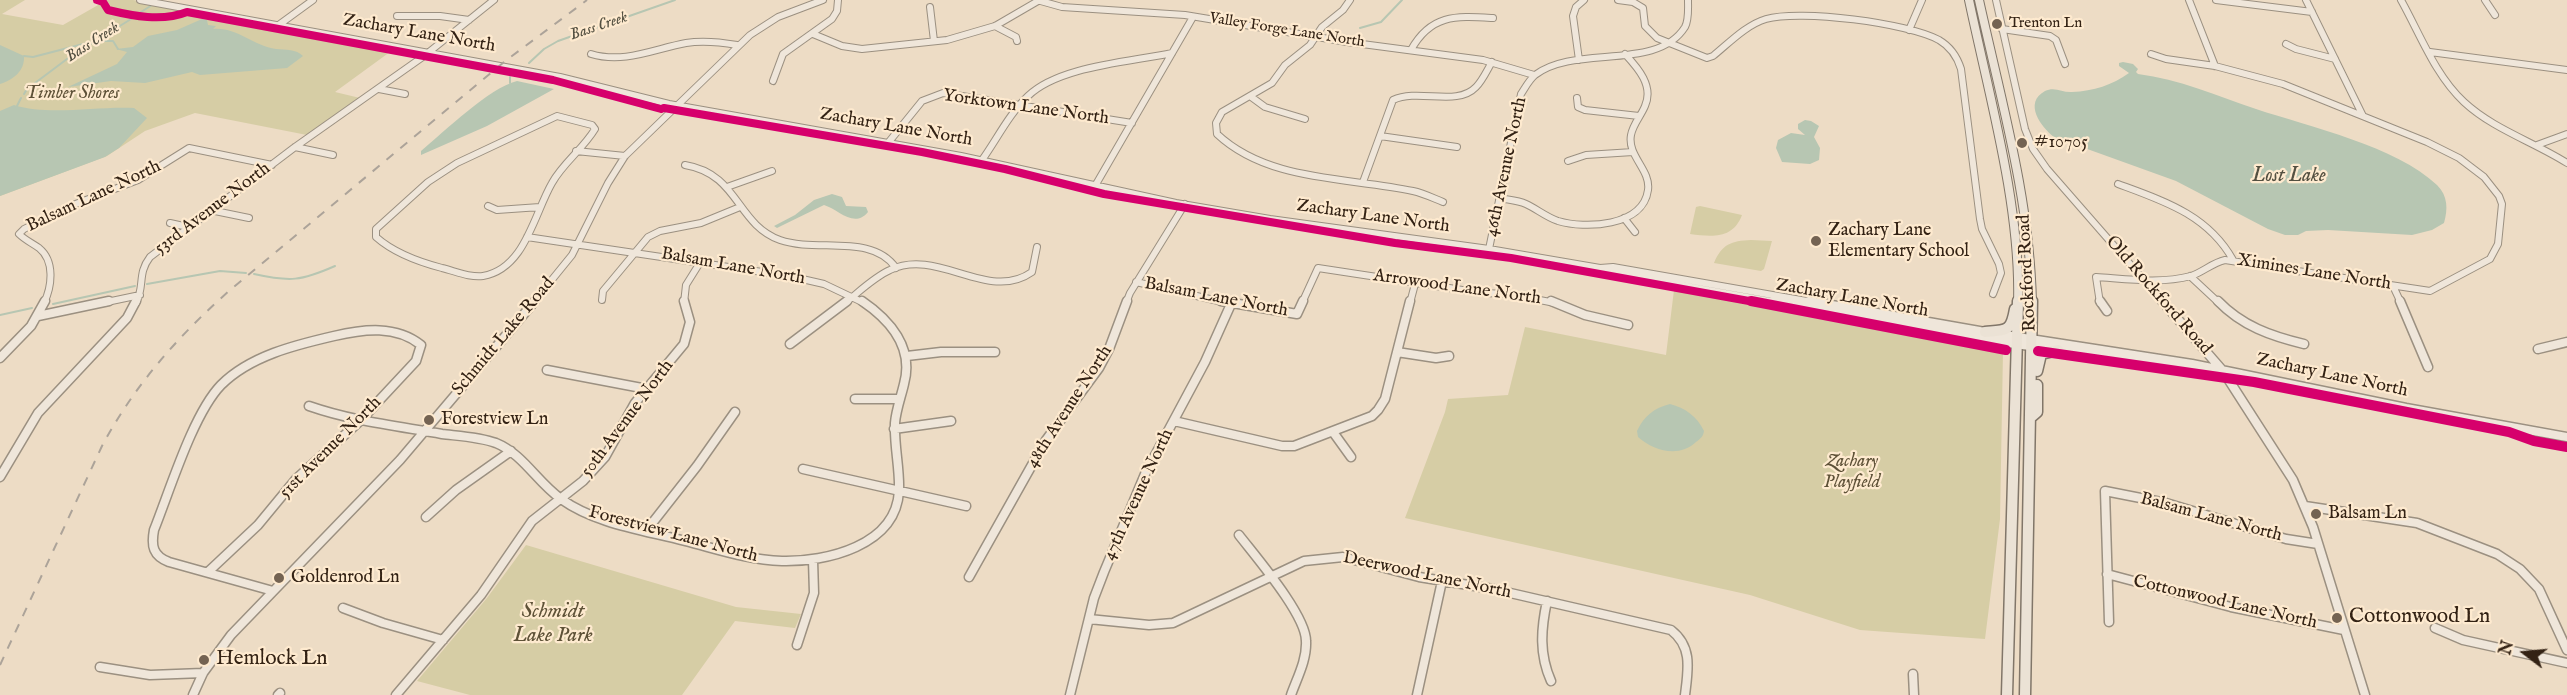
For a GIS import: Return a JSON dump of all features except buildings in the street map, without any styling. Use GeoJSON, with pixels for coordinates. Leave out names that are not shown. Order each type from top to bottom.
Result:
{"type":"FeatureCollection","features":[{"type":"Feature","properties":{"kind":"main road","name":"Rockford Road"},"geometry":{"type":"LineString","coordinates":[[1969,0],[2009,192],[2017,245],[2018,340],[2007,695]]}},
{"type":"Feature","properties":{"kind":"main road","name":"Rockford Road"},"geometry":{"type":"LineString","coordinates":[[1979,0],[2024,207],[2031,266],[2032,342],[2025,695]]}},
{"type":"Feature","properties":{"kind":"main road"},"geometry":{"type":"LineString","coordinates":[[1985,332],[2007,330],[2012,325],[2019,292]]}},
{"type":"Feature","properties":{"kind":"main road"},"geometry":{"type":"LineString","coordinates":[[2030,418],[2037,412],[2038,359],[2046,352],[2058,350]]}},
{"type":"Feature","properties":{"kind":"street","name":"Zachary Lane North"},"geometry":{"type":"LineString","coordinates":[[140,0],[178,5]]}},
{"type":"Feature","properties":{"kind":"street","name":"Zachary Lane North"},"geometry":{"type":"LineString","coordinates":[[157,0],[560,77],[677,105],[982,160],[1185,204],[1603,268],[1613,267],[1985,332],[2018,340]]}},
{"type":"Feature","properties":{"kind":"street"},"geometry":{"type":"LineString","coordinates":[[280,24],[313,0]]}},
{"type":"Feature","properties":{"kind":"street","name":"53rd Avenue North"},"geometry":{"type":"LineString","coordinates":[[0,477],[38,413],[76,370],[116,331],[140,295],[145,262],[295,147],[430,52],[494,0]]}},
{"type":"Feature","properties":{"kind":"street","name":"Schmidt Lake Road"},"geometry":{"type":"LineString","coordinates":[[193,695],[203,673],[231,635],[370,493],[563,268],[580,244],[609,179],[625,156],[737,45],[778,17],[823,0]]}},
{"type":"Feature","properties":{"kind":"street"},"geometry":{"type":"LineString","coordinates":[[773,81],[783,54],[796,42],[813,34],[833,20],[838,9],[838,0]]}},
{"type":"Feature","properties":{"kind":"street"},"geometry":{"type":"LineString","coordinates":[[813,34],[843,46],[862,49],[934,41],[960,37],[995,26],[1037,0]]}},
{"type":"Feature","properties":{"kind":"street","name":"Valley Forge Lane North"},"geometry":{"type":"LineString","coordinates":[[1037,0],[1062,8],[1193,16],[1316,37],[1492,62],[1534,75]]}},
{"type":"Feature","properties":{"kind":"street"},"geometry":{"type":"LineString","coordinates":[[1350,0],[1310,45],[1285,65],[1272,83],[1227,107],[1218,117],[1217,134],[1227,145],[1242,154],[1280,167],[1306,174],[1415,191],[1443,202]]}},
{"type":"Feature","properties":{"kind":"street"},"geometry":{"type":"LineString","coordinates":[[1579,60],[1575,50],[1577,38],[1572,20],[1576,7],[1584,0]]}},
{"type":"Feature","properties":{"kind":"street"},"geometry":{"type":"LineString","coordinates":[[1618,0],[1634,2],[1642,6],[1647,30],[1668,43],[1707,58],[1713,56],[1754,24],[1764,19],[1786,15],[1909,30],[1929,36],[1946,45],[1959,62],[1973,144],[1980,220],[2000,260],[2000,285],[1993,294]]}},
{"type":"Feature","properties":{"kind":"street"},"geometry":{"type":"LineString","coordinates":[[1668,43],[1679,36],[1686,25],[1688,0]]}},
{"type":"Feature","properties":{"kind":"street"},"geometry":{"type":"LineString","coordinates":[[1909,30],[1922,0]]}},
{"type":"Feature","properties":{"kind":"street","name":"Old Rockford Road"},"geometry":{"type":"LineString","coordinates":[[1996,0],[2025,129],[2033,149],[2047,169],[2223,371],[2270,440],[2293,480],[2318,544],[2365,695]]}},
{"type":"Feature","properties":{"kind":"street"},"geometry":{"type":"LineString","coordinates":[[2189,0],[2215,66]]}},
{"type":"Feature","properties":{"kind":"street"},"geometry":{"type":"LineString","coordinates":[[2216,0],[2312,12]]}},
{"type":"Feature","properties":{"kind":"street"},"geometry":{"type":"LineString","coordinates":[[2306,0],[2363,116]]}},
{"type":"Feature","properties":{"kind":"street"},"geometry":{"type":"LineString","coordinates":[[2401,0],[2449,85],[2462,100],[2483,116],[2567,162]]}},
{"type":"Feature","properties":{"kind":"street"},"geometry":{"type":"LineString","coordinates":[[2485,0],[2495,15]]}},
{"type":"Feature","properties":{"kind":"street"},"geometry":{"type":"LineString","coordinates":[[930,6],[934,41]]}},
{"type":"Feature","properties":{"kind":"street"},"geometry":{"type":"LineString","coordinates":[[397,16],[440,16],[469,21]]}},
{"type":"Feature","properties":{"kind":"street"},"geometry":{"type":"LineString","coordinates":[[1095,186],[1193,16]]}},
{"type":"Feature","properties":{"kind":"street"},"geometry":{"type":"LineString","coordinates":[[1411,50],[1419,34],[1440,20],[1460,17],[1493,18]]}},
{"type":"Feature","properties":{"kind":"street"},"geometry":{"type":"LineString","coordinates":[[995,26],[1016,37],[1017,41]]}},
{"type":"Feature","properties":{"kind":"street"},"geometry":{"type":"LineString","coordinates":[[2002,29],[2052,34],[2065,64]]}},
{"type":"Feature","properties":{"kind":"street"},"geometry":{"type":"LineString","coordinates":[[591,54],[597,57],[648,56],[700,42],[737,45]]}},
{"type":"Feature","properties":{"kind":"street","name":"46th Avenue North"},"geometry":{"type":"LineString","coordinates":[[1489,249],[1524,86],[1534,75],[1551,66],[1625,54],[1668,43]]}},
{"type":"Feature","properties":{"kind":"street"},"geometry":{"type":"LineString","coordinates":[[2286,44],[2296,49],[2335,59]]}},
{"type":"Feature","properties":{"kind":"street"},"geometry":{"type":"LineString","coordinates":[[2430,52],[2567,70]]}},
{"type":"Feature","properties":{"kind":"street"},"geometry":{"type":"LineString","coordinates":[[982,160],[1020,106],[1036,89],[1060,78],[1172,53]]}},
{"type":"Feature","properties":{"kind":"street"},"geometry":{"type":"LineString","coordinates":[[1500,198],[1520,202],[1550,218],[1567,222],[1583,223],[1624,218],[1642,207],[1647,196],[1647,173],[1633,152],[1630,136],[1646,103],[1647,87],[1639,71],[1625,54]]}},
{"type":"Feature","properties":{"kind":"street"},"geometry":{"type":"LineString","coordinates":[[2151,54],[2166,59],[2215,66],[2283,84],[2363,116]]}},
{"type":"Feature","properties":{"kind":"street"},"geometry":{"type":"LineString","coordinates":[[1363,183],[1393,100],[1405,94],[1417,92],[1449,96],[1464,95],[1474,90],[1492,62]]}},
{"type":"Feature","properties":{"kind":"street"},"geometry":{"type":"LineString","coordinates":[[379,89],[405,94]]}},
{"type":"Feature","properties":{"kind":"street","name":"Yorktown Lane North"},"geometry":{"type":"LineString","coordinates":[[888,142],[922,101],[946,93],[1132,123]]}},
{"type":"Feature","properties":{"kind":"street"},"geometry":{"type":"LineString","coordinates":[[1250,96],[1265,106],[1305,119]]}},
{"type":"Feature","properties":{"kind":"street"},"geometry":{"type":"LineString","coordinates":[[1577,98],[1578,107],[1589,112],[1639,116]]}},
{"type":"Feature","properties":{"kind":"street"},"geometry":{"type":"LineString","coordinates":[[561,116],[592,125],[594,132],[576,151],[553,183],[527,237],[507,265],[497,272],[478,276],[418,261],[379,241],[375,235],[376,229],[428,182],[457,163],[552,117],[561,116]]}},
{"type":"Feature","properties":{"kind":"street","name":"Ximines Lane North"},"geometry":{"type":"LineString","coordinates":[[2107,311],[2100,304],[2096,277],[2106,274],[2144,280],[2190,276],[2212,262],[2232,260],[2430,291],[2482,265],[2495,252],[2502,214],[2499,196],[2484,177],[2459,158],[2427,142],[2363,116]]}},
{"type":"Feature","properties":{"kind":"street"},"geometry":{"type":"LineString","coordinates":[[2538,145],[2567,134]]}},
{"type":"Feature","properties":{"kind":"street"},"geometry":{"type":"LineString","coordinates":[[1380,136],[1457,147]]}},
{"type":"Feature","properties":{"kind":"street"},"geometry":{"type":"LineString","coordinates":[[295,147],[333,155]]}},
{"type":"Feature","properties":{"kind":"street","name":"Balsam Lane North"},"geometry":{"type":"LineString","coordinates":[[38,316],[45,305],[49,266],[44,253],[19,234],[66,208],[138,180],[189,148],[272,165]]}},
{"type":"Feature","properties":{"kind":"street"},"geometry":{"type":"LineString","coordinates":[[576,151],[625,156]]}},
{"type":"Feature","properties":{"kind":"street"},"geometry":{"type":"LineString","coordinates":[[1568,161],[1586,155],[1633,152]]}},
{"type":"Feature","properties":{"kind":"street"},"geometry":{"type":"LineString","coordinates":[[686,165],[705,170],[718,178],[758,229],[770,236],[815,246],[869,248],[888,256],[896,268]]}},
{"type":"Feature","properties":{"kind":"street"},"geometry":{"type":"LineString","coordinates":[[727,187],[772,171]]}},
{"type":"Feature","properties":{"kind":"street"},"geometry":{"type":"LineString","coordinates":[[2118,184],[2168,203],[2192,216],[2221,239],[2232,260]]}},
{"type":"Feature","properties":{"kind":"street","name":"48th Avenue North"},"geometry":{"type":"LineString","coordinates":[[969,577],[1046,440],[1099,368],[1136,282],[1185,204]]}},
{"type":"Feature","properties":{"kind":"street"},"geometry":{"type":"LineString","coordinates":[[488,206],[497,210],[540,207]]}},
{"type":"Feature","properties":{"kind":"street"},"geometry":{"type":"LineString","coordinates":[[602,300],[603,291],[643,240],[660,231],[701,223],[740,207]]}},
{"type":"Feature","properties":{"kind":"street"},"geometry":{"type":"LineString","coordinates":[[210,210],[249,219]]}},
{"type":"Feature","properties":{"kind":"street"},"geometry":{"type":"LineString","coordinates":[[1624,218],[1635,232]]}},
{"type":"Feature","properties":{"kind":"street"},"geometry":{"type":"LineString","coordinates":[[170,223],[188,227]]}},
{"type":"Feature","properties":{"kind":"street","name":"Balsam Lane North"},"geometry":{"type":"LineString","coordinates":[[527,237],[701,261],[820,282],[854,296],[880,314],[896,334],[907,356]]}},
{"type":"Feature","properties":{"kind":"street"},"geometry":{"type":"LineString","coordinates":[[790,344],[896,268],[945,268],[984,281],[1006,283],[1021,280],[1032,272],[1037,247]]}},
{"type":"Feature","properties":{"kind":"street","name":"50th Avenue North"},"geometry":{"type":"LineString","coordinates":[[396,695],[494,578],[532,521],[558,498],[583,481],[604,457],[630,411],[684,344],[690,322],[684,304],[686,285],[701,261]]}},
{"type":"Feature","properties":{"kind":"street","name":"Arrowood Lane North"},"geometry":{"type":"LineString","coordinates":[[1297,314],[1318,268],[1482,294],[1509,294],[1548,300],[1585,315],[1628,325]]}},
{"type":"Feature","properties":{"kind":"street","name":"Zachary Lane North"},"geometry":{"type":"LineString","coordinates":[[1603,268],[1613,273],[1690,288],[2223,371],[2567,437]]}},
{"type":"Feature","properties":{"kind":"street"},"geometry":{"type":"LineString","coordinates":[[2190,276],[2229,312],[2251,327],[2280,339],[2304,344]]}},
{"type":"Feature","properties":{"kind":"street","name":"Balsam Lane North"},"geometry":{"type":"LineString","coordinates":[[1136,282],[1231,304],[1297,314]]}},
{"type":"Feature","properties":{"kind":"street"},"geometry":{"type":"LineString","coordinates":[[1174,421],[1282,446],[1294,446],[1372,416],[1384,399],[1415,284]]}},
{"type":"Feature","properties":{"kind":"street"},"geometry":{"type":"LineString","coordinates":[[2393,286],[2428,367]]}},
{"type":"Feature","properties":{"kind":"street"},"geometry":{"type":"LineString","coordinates":[[0,358],[18,343],[38,316],[140,295]]}},
{"type":"Feature","properties":{"kind":"street","name":"47th Avenue North"},"geometry":{"type":"LineString","coordinates":[[1070,695],[1098,585],[1138,490],[1205,362],[1231,304]]}},
{"type":"Feature","properties":{"kind":"street","name":"51st Avenue North"},"geometry":{"type":"LineString","coordinates":[[366,329],[379,329],[413,337],[421,345],[416,361],[360,421],[296,479],[258,525],[208,572],[165,560],[158,557],[153,550],[154,531],[202,411],[218,387],[247,366],[271,355],[366,329]]}},
{"type":"Feature","properties":{"kind":"street","name":"Zachary Lane North"},"geometry":{"type":"LineString","coordinates":[[2032,342],[2058,350],[2145,359]]}},
{"type":"Feature","properties":{"kind":"street"},"geometry":{"type":"LineString","coordinates":[[2538,350],[2567,342]]}},
{"type":"Feature","properties":{"kind":"street"},"geometry":{"type":"LineString","coordinates":[[898,490],[894,429],[908,367],[907,356],[941,352],[995,352]]}},
{"type":"Feature","properties":{"kind":"street"},"geometry":{"type":"LineString","coordinates":[[1397,352],[1436,358],[1449,356]]}},
{"type":"Feature","properties":{"kind":"street"},"geometry":{"type":"LineString","coordinates":[[547,370],[647,389]]}},
{"type":"Feature","properties":{"kind":"street"},"geometry":{"type":"LineString","coordinates":[[855,399],[900,399]]}},
{"type":"Feature","properties":{"kind":"street","name":"Forestview Lane North"},"geometry":{"type":"LineString","coordinates":[[309,406],[360,421],[493,441],[511,451],[558,498],[585,513],[751,558],[777,561],[813,560],[845,552],[870,538],[888,519],[898,497],[898,490]]}},
{"type":"Feature","properties":{"kind":"street"},"geometry":{"type":"LineString","coordinates":[[646,531],[697,466],[735,412]]}},
{"type":"Feature","properties":{"kind":"street"},"geometry":{"type":"LineString","coordinates":[[894,429],[951,421]]}},
{"type":"Feature","properties":{"kind":"street"},"geometry":{"type":"LineString","coordinates":[[1333,432],[1351,457]]}},
{"type":"Feature","properties":{"kind":"street"},"geometry":{"type":"LineString","coordinates":[[426,517],[456,490],[511,451]]}},
{"type":"Feature","properties":{"kind":"street"},"geometry":{"type":"LineString","coordinates":[[803,469],[966,506]]}},
{"type":"Feature","properties":{"kind":"street","name":"Balsam Lane North"},"geometry":{"type":"LineString","coordinates":[[2107,574],[2105,491],[2166,503],[2278,536],[2318,544]]}},
{"type":"Feature","properties":{"kind":"street"},"geometry":{"type":"LineString","coordinates":[[2305,506],[2417,523],[2487,550],[2520,569],[2539,589],[2567,650]]}},
{"type":"Feature","properties":{"kind":"street"},"geometry":{"type":"LineString","coordinates":[[1239,535],[1297,618],[1306,637],[1304,657],[1291,695]]}},
{"type":"Feature","properties":{"kind":"street","name":"Deerwood Lane North"},"geometry":{"type":"LineString","coordinates":[[1089,619],[1149,625],[1173,623],[1304,561],[1343,557],[1442,581],[1493,588],[1671,630],[1686,645],[1689,656],[1685,695]]}},
{"type":"Feature","properties":{"kind":"street"},"geometry":{"type":"LineString","coordinates":[[797,645],[815,597],[817,584],[813,560]]}},
{"type":"Feature","properties":{"kind":"street"},"geometry":{"type":"LineString","coordinates":[[208,572],[273,591]]}},
{"type":"Feature","properties":{"kind":"street"},"geometry":{"type":"LineString","coordinates":[[2107,574],[2109,622]]}},
{"type":"Feature","properties":{"kind":"street","name":"Cottonwood Lane North"},"geometry":{"type":"LineString","coordinates":[[2107,574],[2230,608],[2344,630]]}},
{"type":"Feature","properties":{"kind":"street"},"geometry":{"type":"LineString","coordinates":[[1417,695],[1442,581]]}},
{"type":"Feature","properties":{"kind":"street"},"geometry":{"type":"LineString","coordinates":[[1547,601],[1540,647],[1545,669],[1551,681]]}},
{"type":"Feature","properties":{"kind":"street"},"geometry":{"type":"LineString","coordinates":[[343,608],[392,626],[442,640]]}},
{"type":"Feature","properties":{"kind":"street"},"geometry":{"type":"LineString","coordinates":[[2435,628],[2480,645],[2567,663]]}},
{"type":"Feature","properties":{"kind":"street"},"geometry":{"type":"LineString","coordinates":[[100,667],[150,675],[203,673]]}},
{"type":"Feature","properties":{"kind":"street"},"geometry":{"type":"LineString","coordinates":[[1913,674],[1914,695]]}},
{"type":"Feature","properties":{"kind":"green space","name":"Timber Shores"},"geometry":{"type":"Polygon","coordinates":[[[0,0],[25,0],[2,14],[63,25],[107,0],[133,0],[394,49],[335,92],[360,98],[307,135],[195,113],[145,131],[107,156],[0,196],[0,0]]]}},
{"type":"Feature","properties":{"kind":"green space"},"geometry":{"type":"Polygon","coordinates":[[[1696,207],[1742,215],[1733,229],[1721,235],[1690,234],[1696,207]]]}},
{"type":"Feature","properties":{"kind":"green space"},"geometry":{"type":"Polygon","coordinates":[[[1751,240],[1772,241],[1764,269],[1761,271],[1714,263],[1720,252],[1728,245],[1751,240]]]}},
{"type":"Feature","properties":{"kind":"green space","name":"Zachary Playfield"},"geometry":{"type":"Polygon","coordinates":[[[1674,290],[2003,351],[2000,519],[1985,639],[1860,630],[1750,595],[1405,518],[1448,399],[1508,395],[1525,327],[1666,355],[1674,290]]]}},
{"type":"Feature","properties":{"kind":"green space","name":"Schmidt Lake Park"},"geometry":{"type":"Polygon","coordinates":[[[526,545],[736,607],[801,614],[795,628],[735,621],[682,695],[470,695],[417,681],[487,598],[526,545]]]}},
{"type":"Feature","properties":{"kind":"water"},"geometry":{"type":"Polygon","coordinates":[[[202,19],[207,20],[208,25],[216,26],[213,29],[230,31],[268,47],[294,51],[303,56],[287,68],[200,75],[192,72],[145,83],[111,81],[68,87],[117,64],[127,52],[116,49],[133,47],[148,36],[177,30],[202,19]]]}},
{"type":"Feature","properties":{"kind":"water"},"geometry":{"type":"Polygon","coordinates":[[[0,45],[24,56],[24,61],[17,74],[0,84],[0,45]]]}},
{"type":"Feature","properties":{"kind":"water","name":"Lost Lake"},"geometry":{"type":"Polygon","coordinates":[[[2119,63],[2133,64],[2138,69],[2136,72],[2138,74],[2198,89],[2351,139],[2399,159],[2420,171],[2441,189],[2446,203],[2444,223],[2432,230],[2412,235],[2328,230],[2285,235],[2268,229],[2176,181],[2054,137],[2044,127],[2036,115],[2035,102],[2045,91],[2056,89],[2069,92],[2080,91],[2109,84],[2129,73],[2119,66],[2119,63]]]}},
{"type":"Feature","properties":{"kind":"water"},"geometry":{"type":"Polygon","coordinates":[[[517,81],[554,89],[487,126],[421,155],[421,151],[481,101],[506,85],[517,81]]]}},
{"type":"Feature","properties":{"kind":"water"},"geometry":{"type":"Polygon","coordinates":[[[14,105],[42,110],[134,108],[147,118],[119,148],[105,157],[0,196],[0,111],[14,105]]]}},
{"type":"Feature","properties":{"kind":"water"},"geometry":{"type":"Polygon","coordinates":[[[1805,120],[1819,126],[1814,137],[1820,148],[1819,160],[1810,164],[1782,162],[1776,148],[1778,140],[1791,133],[1805,135],[1798,129],[1798,124],[1805,120]]]}},
{"type":"Feature","properties":{"kind":"water"},"geometry":{"type":"Polygon","coordinates":[[[832,194],[842,197],[846,206],[866,207],[868,212],[857,219],[824,205],[777,228],[774,226],[795,215],[814,200],[832,194]]]}},
{"type":"Feature","properties":{"kind":"water"},"geometry":{"type":"Polygon","coordinates":[[[1670,404],[1690,413],[1704,431],[1699,439],[1682,450],[1659,449],[1638,437],[1637,431],[1646,417],[1654,410],[1670,404]]]}},
{"type":"Feature","properties":{"kind":"waterway","name":"Bass Creek"},"geometry":{"type":"LineString","coordinates":[[529,63],[544,49],[558,41],[675,0]]}},
{"type":"Feature","properties":{"kind":"waterway"},"geometry":{"type":"LineString","coordinates":[[1360,28],[1381,22],[1402,0]]}},
{"type":"Feature","properties":{"kind":"waterway","name":"Bass Creek"},"geometry":{"type":"LineString","coordinates":[[141,12],[152,5]]}},
{"type":"Feature","properties":{"kind":"waterway","name":"Bass Creek"},"geometry":{"type":"LineString","coordinates":[[24,94],[27,89],[71,56],[136,16]]}},
{"type":"Feature","properties":{"kind":"waterway"},"geometry":{"type":"LineString","coordinates":[[97,41],[113,41],[118,49]]}},
{"type":"Feature","properties":{"kind":"waterway"},"geometry":{"type":"LineString","coordinates":[[24,56],[33,57],[91,42]]}},
{"type":"Feature","properties":{"kind":"waterway","name":"Bass Creek"},"geometry":{"type":"LineString","coordinates":[[510,77],[510,83]]}},
{"type":"Feature","properties":{"kind":"waterway","name":"Bass Creek"},"geometry":{"type":"LineString","coordinates":[[17,106],[21,98]]}},
{"type":"Feature","properties":{"kind":"waterway","name":"Bass Creek"},"geometry":{"type":"LineString","coordinates":[[254,274],[295,279],[335,266]]}},
{"type":"Feature","properties":{"kind":"waterway","name":"Bass Creek"},"geometry":{"type":"LineString","coordinates":[[147,284],[220,271],[246,273]]}},
{"type":"Feature","properties":{"kind":"waterway","name":"Bass Creek"},"geometry":{"type":"LineString","coordinates":[[53,304],[135,286]]}},
{"type":"Feature","properties":{"kind":"waterway","name":"Bass Creek"},"geometry":{"type":"LineString","coordinates":[[0,315],[32,308]]}},
{"type":"Feature","properties":{"kind":"railway"},"geometry":{"type":"LineString","coordinates":[[0,665],[102,446],[128,403],[158,363],[229,291],[504,62],[587,0]]}},
{"type":"Feature","properties":{"kind":"cycle path"},"geometry":{"type":"LineString","coordinates":[[97,0],[103,2],[108,10],[116,12],[160,17],[170,17],[187,12],[553,80],[661,109]]}},
{"type":"Feature","properties":{"kind":"cycle path"},"geometry":{"type":"LineString","coordinates":[[664,108],[922,152],[1005,169],[1104,194],[1395,243],[1511,258],[1905,329],[2006,350]]}},
{"type":"Feature","properties":{"kind":"cycle path"},"geometry":{"type":"LineString","coordinates":[[2038,351],[2254,382],[2509,432],[2534,441],[2567,447]]}},
{"type":"Feature","properties":{"kind":"place","name":"Trenton Ln"},"geometry":{"type":"Point","coordinates":[1997,24]}},
{"type":"Feature","properties":{"kind":"place","name":"#10705"},"geometry":{"type":"Point","coordinates":[2022,143]}},
{"type":"Feature","properties":{"kind":"place","name":"Zachary Lane Elementary School"},"geometry":{"type":"Point","coordinates":[1816,241]}},
{"type":"Feature","properties":{"kind":"place","name":"Forestview Ln"},"geometry":{"type":"Point","coordinates":[429,420]}},
{"type":"Feature","properties":{"kind":"place","name":"Balsam Ln"},"geometry":{"type":"Point","coordinates":[2316,514]}},
{"type":"Feature","properties":{"kind":"place","name":"Goldenrod Ln"},"geometry":{"type":"Point","coordinates":[279,578]}},
{"type":"Feature","properties":{"kind":"place","name":"Cottonwood Ln"},"geometry":{"type":"Point","coordinates":[2337,618]}},
{"type":"Feature","properties":{"kind":"place","name":"Hemlock Ln"},"geometry":{"type":"Point","coordinates":[204,660]}}]}
